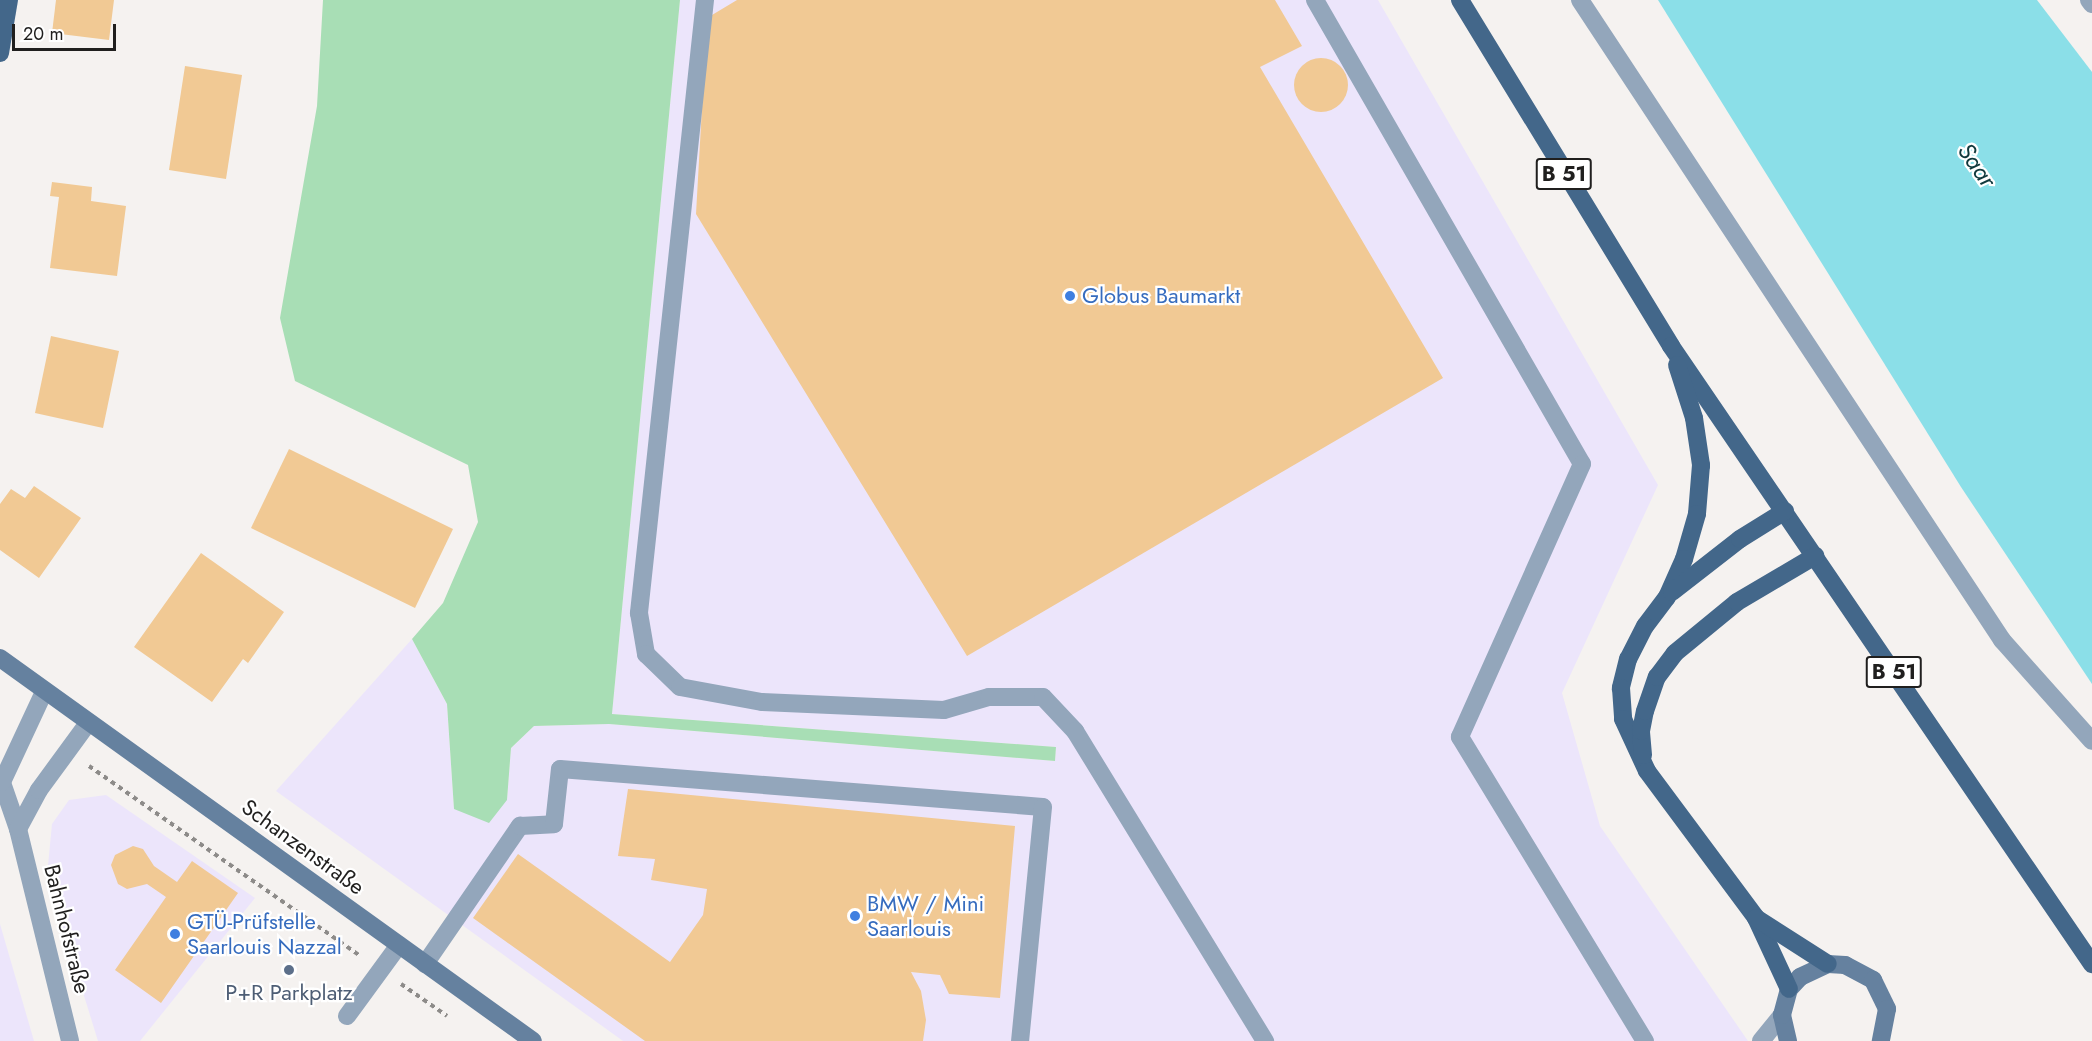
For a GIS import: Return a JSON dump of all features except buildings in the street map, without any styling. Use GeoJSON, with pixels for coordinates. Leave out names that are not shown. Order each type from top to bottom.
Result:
{"type":"FeatureCollection","features":[{"type":"Feature","properties":{"kind":"main road"},"geometry":{"type":"LineString","coordinates":[[0,53],[9,0]]}},
{"type":"Feature","properties":{"kind":"main road","name":"B 51"},"geometry":{"type":"LineString","coordinates":[[1460,0],[1671,346],[2092,964]]}},
{"type":"Feature","properties":{"kind":"main road"},"geometry":{"type":"LineString","coordinates":[[1671,346],[1694,418],[1701,465],[1697,514],[1684,559],[1666,597],[1645,626],[1628,659],[1621,688],[1623,719],[1647,771],[1756,918],[1789,989]]}},
{"type":"Feature","properties":{"kind":"main road"},"geometry":{"type":"LineString","coordinates":[[1666,597],[1740,539],[1785,511]]}},
{"type":"Feature","properties":{"kind":"main road"},"geometry":{"type":"LineString","coordinates":[[1647,771],[1641,731],[1645,711],[1657,677],[1675,653],[1737,602],[1815,556]]}},
{"type":"Feature","properties":{"kind":"main road"},"geometry":{"type":"LineString","coordinates":[[1756,918],[1828,964]]}},
{"type":"Feature","properties":{"kind":"street"},"geometry":{"type":"LineString","coordinates":[[705,0],[639,613],[646,654],[681,687],[762,702],[944,710],[989,697],[1043,697],[1075,731],[1265,1041]]}},
{"type":"Feature","properties":{"kind":"street"},"geometry":{"type":"LineString","coordinates":[[1315,0],[1582,464],[1460,737],[1645,1041]]}},
{"type":"Feature","properties":{"kind":"street"},"geometry":{"type":"LineString","coordinates":[[1580,0],[2002,640],[2092,741]]}},
{"type":"Feature","properties":{"kind":"street"},"geometry":{"type":"LineString","coordinates":[[2089,0],[2092,4]]}},
{"type":"Feature","properties":{"kind":"street"},"geometry":{"type":"LineString","coordinates":[[0,658],[44,692]]}},
{"type":"Feature","properties":{"kind":"street","name":"Schanzenstraße"},"geometry":{"type":"LineString","coordinates":[[44,692],[399,945],[522,1038]]}},
{"type":"Feature","properties":{"kind":"street","name":"Bahnhofstraße"},"geometry":{"type":"LineString","coordinates":[[44,692],[1,779],[18,829],[70,1041]]}},
{"type":"Feature","properties":{"kind":"street"},"geometry":{"type":"LineString","coordinates":[[18,829],[39,790],[88,723]]}},
{"type":"Feature","properties":{"kind":"street"},"geometry":{"type":"LineString","coordinates":[[425,964],[520,826],[554,824],[560,770],[1043,807],[1020,1041]]}},
{"type":"Feature","properties":{"kind":"street"},"geometry":{"type":"LineString","coordinates":[[347,1016],[399,945]]}},
{"type":"Feature","properties":{"kind":"street"},"geometry":{"type":"LineString","coordinates":[[1761,1041],[1782,1015],[1789,989],[1800,976],[1828,964],[1845,965],[1873,980],[1887,1010],[1881,1041]]}},
{"type":"Feature","properties":{"kind":"street"},"geometry":{"type":"LineString","coordinates":[[1782,1015],[1788,1041]]}},
{"type":"Feature","properties":{"kind":"path"},"geometry":{"type":"LineString","coordinates":[[67,751],[456,1022]]}},
{"type":"Feature","properties":{"kind":"shaded area"},"geometry":{"type":"Polygon","coordinates":[[[680,0],[1378,0],[1658,485],[1562,693],[1600,826],[1748,1041],[623,1041],[276,791],[412,639],[447,704],[454,809],[507,800],[511,748],[534,726],[609,724],[1055,761],[1056,747],[612,714],[680,0]]]}},
{"type":"Feature","properties":{"kind":"shaded area"},"geometry":{"type":"Polygon","coordinates":[[[106,795],[255,898],[140,1041],[98,1041],[47,876],[52,824],[69,800],[106,795]]]}},
{"type":"Feature","properties":{"kind":"shaded area"},"geometry":{"type":"Polygon","coordinates":[[[0,924],[34,1041],[0,1041],[0,924]]]}},
{"type":"Feature","properties":{"kind":"green space"},"geometry":{"type":"Polygon","coordinates":[[[323,0],[680,0],[612,714],[1056,747],[1055,761],[609,724],[534,726],[511,748],[507,800],[489,823],[454,809],[447,704],[412,639],[443,603],[478,522],[468,465],[295,381],[280,318],[317,106],[323,0]]]}},
{"type":"Feature","properties":{"kind":"water","name":"Saar"},"geometry":{"type":"Polygon","coordinates":[[[1658,0],[2037,0],[2092,72],[2092,684],[1961,487],[1658,0]]]}},
{"type":"Feature","properties":{"kind":"place","name":"Globus Baumarkt"},"geometry":{"type":"Point","coordinates":[1070,296]}},
{"type":"Feature","properties":{"kind":"place","name":"BMW / Mini Saarlouis"},"geometry":{"type":"Point","coordinates":[855,916]}},
{"type":"Feature","properties":{"kind":"place","name":"GTÜ-Prüfstelle Saarlouis Nazzal"},"geometry":{"type":"Point","coordinates":[175,934]}},
{"type":"Feature","properties":{"kind":"place","name":"P+R Parkplatz"},"geometry":{"type":"Point","coordinates":[289,970]}}]}
